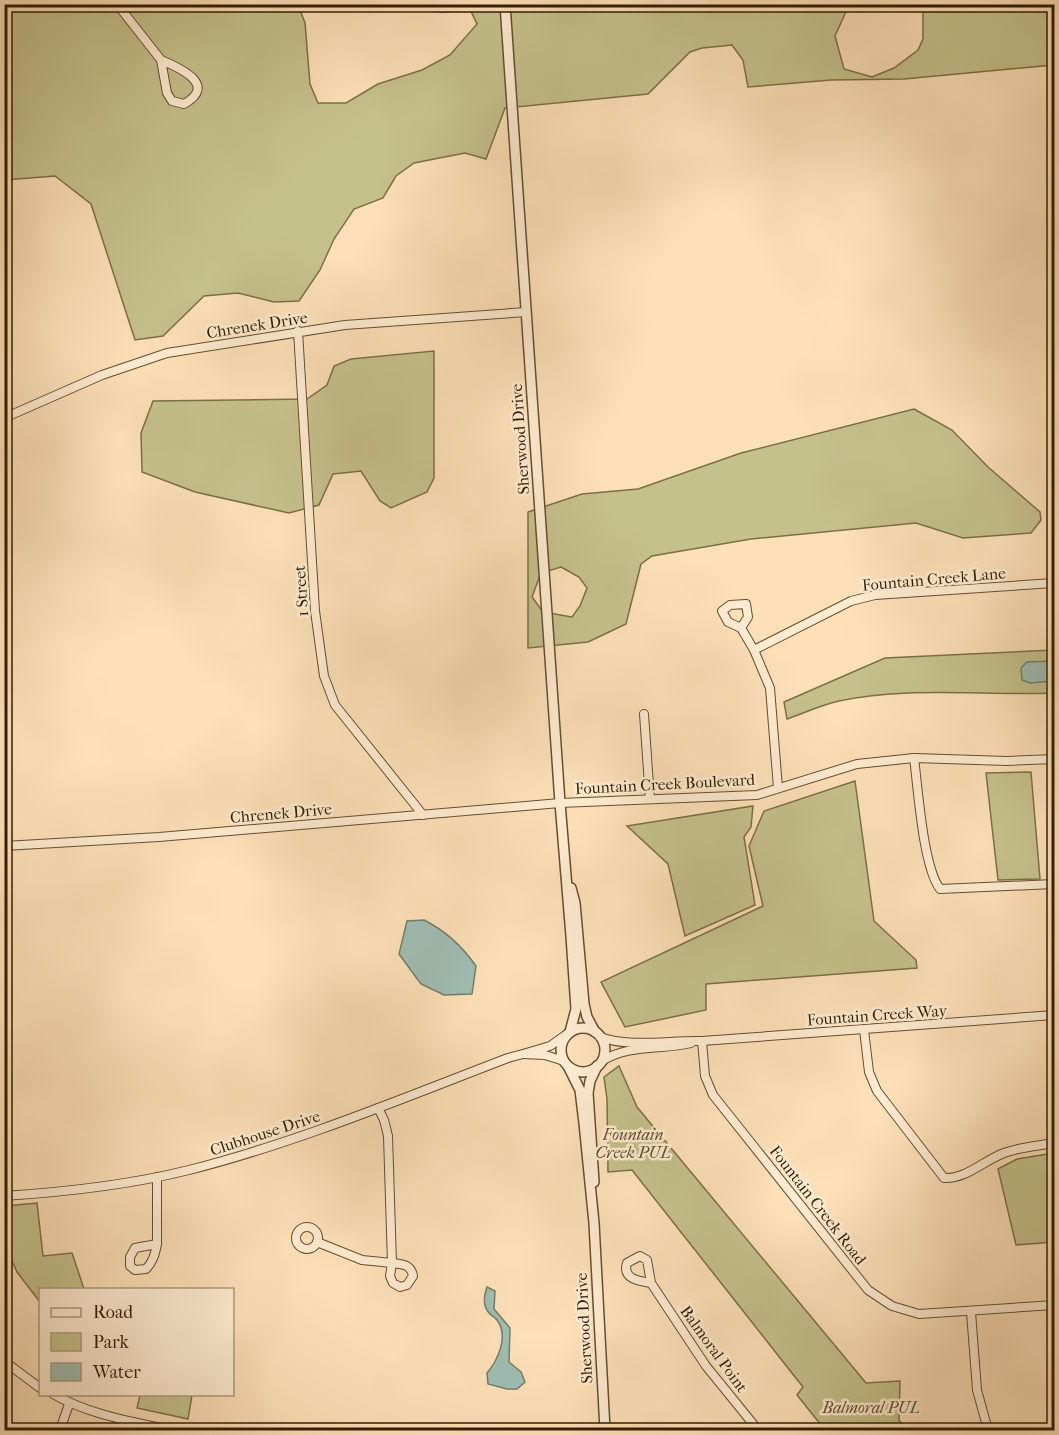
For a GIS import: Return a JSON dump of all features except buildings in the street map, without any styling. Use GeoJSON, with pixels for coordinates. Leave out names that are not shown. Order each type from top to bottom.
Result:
{"type":"FeatureCollection","features":[{"type":"Feature","properties":{"kind":"street"},"geometry":{"type":"LineString","coordinates":[[117,4],[161,60],[167,93],[172,101],[184,104],[194,98],[198,91],[191,75],[161,60]]}},
{"type":"Feature","properties":{"kind":"street"},"geometry":{"type":"LineString","coordinates":[[424,4],[441,8],[487,4]]}},
{"type":"Feature","properties":{"kind":"street","name":"Sherwood Drive"},"geometry":{"type":"LineString","coordinates":[[505,4],[576,1009],[570,1032]]}},
{"type":"Feature","properties":{"kind":"street","name":"Chrenek Drive"},"geometry":{"type":"LineString","coordinates":[[4,418],[102,375],[167,353],[345,325],[526,312]]}},
{"type":"Feature","properties":{"kind":"street","name":"1 Street"},"geometry":{"type":"LineString","coordinates":[[298,331],[315,611],[324,676],[335,705],[423,815]]}},
{"type":"Feature","properties":{"kind":"street","name":"Fountain Creek Lane"},"geometry":{"type":"LineString","coordinates":[[754,650],[851,601],[875,595],[1054,583]]}},
{"type":"Feature","properties":{"kind":"street"},"geometry":{"type":"LineString","coordinates":[[741,628],[754,650],[770,688],[778,788]]}},
{"type":"Feature","properties":{"kind":"street"},"geometry":{"type":"LineString","coordinates":[[644,714],[650,799]]}},
{"type":"Feature","properties":{"kind":"street"},"geometry":{"type":"LineString","coordinates":[[914,758],[925,842],[933,881],[940,889],[1054,884]]}},
{"type":"Feature","properties":{"kind":"street","name":"Fountain Creek Boulevard"},"geometry":{"type":"LineString","coordinates":[[560,803],[757,795],[857,764],[914,758],[1007,761],[1054,759]]}},
{"type":"Feature","properties":{"kind":"street","name":"Chrenek Drive"},"geometry":{"type":"LineString","coordinates":[[4,846],[159,837],[560,803]]}},
{"type":"Feature","properties":{"kind":"street","name":"Sherwood Drive"},"geometry":{"type":"LineString","coordinates":[[565,872],[575,903],[585,1011],[598,1035]]}},
{"type":"Feature","properties":{"kind":"street","name":"Fountain Creek Way"},"geometry":{"type":"LineString","coordinates":[[598,1035],[624,1043],[702,1041],[1054,1015]]}},
{"type":"Feature","properties":{"kind":"street"},"geometry":{"type":"LineString","coordinates":[[582,1028],[598,1035],[604,1049],[599,1064],[584,1072],[567,1064],[561,1049],[565,1037],[570,1032],[582,1028]]}},
{"type":"Feature","properties":{"kind":"street"},"geometry":{"type":"LineString","coordinates":[[864,1030],[869,1072],[877,1091],[944,1178],[955,1178],[1001,1154],[1054,1143]]}},
{"type":"Feature","properties":{"kind":"street","name":"Clubhouse Drive"},"geometry":{"type":"LineString","coordinates":[[4,1196],[95,1187],[157,1177],[244,1154],[378,1108],[508,1058],[550,1046],[570,1032]]}},
{"type":"Feature","properties":{"kind":"street","name":"Fountain Creek Way"},"geometry":{"type":"LineString","coordinates":[[599,1064],[615,1054],[627,1051],[675,1047],[702,1041]]}},
{"type":"Feature","properties":{"kind":"street","name":"Fountain Creek Road"},"geometry":{"type":"LineString","coordinates":[[702,1041],[705,1076],[713,1095],[868,1290],[892,1306],[919,1314],[1054,1305]]}},
{"type":"Feature","properties":{"kind":"street","name":"Clubhouse Drive"},"geometry":{"type":"LineString","coordinates":[[523,1054],[545,1055],[567,1064]]}},
{"type":"Feature","properties":{"kind":"street","name":"Sherwood Drive"},"geometry":{"type":"LineString","coordinates":[[567,1064],[580,1090],[594,1223],[605,1431]]}},
{"type":"Feature","properties":{"kind":"street","name":"Sherwood Drive"},"geometry":{"type":"LineString","coordinates":[[594,1223],[595,1193],[588,1093],[590,1082],[599,1064]]}},
{"type":"Feature","properties":{"kind":"street"},"geometry":{"type":"LineString","coordinates":[[317,1242],[362,1260],[392,1263],[388,1136],[378,1108]]}},
{"type":"Feature","properties":{"kind":"street"},"geometry":{"type":"LineString","coordinates":[[157,1177],[157,1244]]}},
{"type":"Feature","properties":{"kind":"street","name":"Balmoral Point"},"geometry":{"type":"LineString","coordinates":[[651,1283],[706,1366],[758,1431]]}},
{"type":"Feature","properties":{"kind":"street"},"geometry":{"type":"LineString","coordinates":[[971,1312],[977,1390],[988,1431]]}},
{"type":"Feature","properties":{"kind":"street"},"geometry":{"type":"LineString","coordinates":[[4,1361],[39,1387]]}},
{"type":"Feature","properties":{"kind":"street"},"geometry":{"type":"LineString","coordinates":[[55,1396],[69,1404],[104,1416],[171,1431]]}},
{"type":"Feature","properties":{"kind":"street"},"geometry":{"type":"LineString","coordinates":[[60,1431],[69,1404]]}},
{"type":"Feature","properties":{"kind":"green space"},"geometry":{"type":"Polygon","coordinates":[[[5,5],[298,5],[305,23],[310,84],[318,103],[346,103],[378,84],[422,70],[450,55],[477,24],[468,5],[849,5],[835,36],[844,69],[872,77],[894,68],[918,50],[923,39],[923,5],[1054,5],[1054,65],[904,79],[831,80],[748,87],[743,60],[732,45],[702,48],[690,52],[648,94],[505,108],[486,159],[465,153],[414,163],[396,176],[383,198],[354,209],[334,239],[320,270],[299,301],[274,302],[238,293],[204,296],[163,336],[135,340],[91,204],[55,176],[5,180],[5,5]]]}},
{"type":"Feature","properties":{"kind":"green space"},"geometry":{"type":"Polygon","coordinates":[[[434,351],[434,478],[427,492],[391,508],[380,501],[361,471],[333,474],[319,505],[289,513],[195,492],[142,472],[141,433],[153,401],[307,399],[327,385],[334,366],[351,359],[434,351]]]}},
{"type":"Feature","properties":{"kind":"green space"},"geometry":{"type":"Polygon","coordinates":[[[914,409],[952,430],[988,467],[1040,512],[1041,520],[1031,533],[963,538],[916,523],[751,539],[652,556],[641,564],[626,624],[588,642],[528,648],[528,512],[582,494],[638,489],[741,453],[914,409]],[[561,567],[541,573],[532,597],[543,612],[572,617],[580,606],[587,588],[579,577],[561,567]]]}},
{"type":"Feature","properties":{"kind":"green space"},"geometry":{"type":"Polygon","coordinates":[[[1054,650],[1054,693],[946,692],[865,696],[839,701],[787,719],[784,702],[885,658],[1054,650]]]}},
{"type":"Feature","properties":{"kind":"green space"},"geometry":{"type":"Polygon","coordinates":[[[1031,772],[1040,879],[998,880],[986,773],[1031,772]]]}},
{"type":"Feature","properties":{"kind":"green space"},"geometry":{"type":"Polygon","coordinates":[[[855,781],[874,921],[916,960],[917,968],[706,984],[706,1010],[625,1027],[601,982],[763,906],[749,846],[764,811],[855,781]]]}},
{"type":"Feature","properties":{"kind":"green space"},"geometry":{"type":"Polygon","coordinates":[[[753,806],[751,827],[744,837],[755,905],[685,936],[668,864],[627,826],[753,806]]]}},
{"type":"Feature","properties":{"kind":"green space","name":"Fountain Creek PUL"},"geometry":{"type":"Polygon","coordinates":[[[619,1066],[637,1107],[866,1383],[900,1381],[899,1420],[906,1430],[825,1430],[797,1395],[803,1387],[632,1170],[608,1172],[607,1099],[604,1077],[619,1066]]]}},
{"type":"Feature","properties":{"kind":"green space"},"geometry":{"type":"Polygon","coordinates":[[[1054,1153],[1054,1242],[1016,1245],[998,1169],[1017,1159],[1054,1153]]]}},
{"type":"Feature","properties":{"kind":"green space"},"geometry":{"type":"Polygon","coordinates":[[[37,1203],[43,1256],[72,1253],[84,1288],[39,1288],[39,1301],[17,1272],[5,1246],[5,1206],[37,1203]]]}},
{"type":"Feature","properties":{"kind":"green space"},"geometry":{"type":"Polygon","coordinates":[[[140,1396],[192,1396],[188,1419],[137,1408],[140,1396]]]}},
{"type":"Feature","properties":{"kind":"water"},"geometry":{"type":"Polygon","coordinates":[[[1054,661],[1054,681],[1030,683],[1022,680],[1021,668],[1027,662],[1054,661]]]}},
{"type":"Feature","properties":{"kind":"water"},"geometry":{"type":"Polygon","coordinates":[[[424,920],[453,940],[476,966],[472,994],[444,995],[421,984],[399,954],[407,921],[424,920]]]}},
{"type":"Feature","properties":{"kind":"water"},"geometry":{"type":"Polygon","coordinates":[[[487,1287],[495,1291],[494,1309],[510,1328],[509,1362],[521,1372],[525,1382],[517,1389],[488,1384],[487,1373],[501,1348],[502,1333],[497,1320],[486,1308],[487,1287]]]}},
{"type":"Feature","properties":{"kind":"park label","name":"Balmoral PUL"},"geometry":{"type":"Point","coordinates":[871,1407]}}]}
